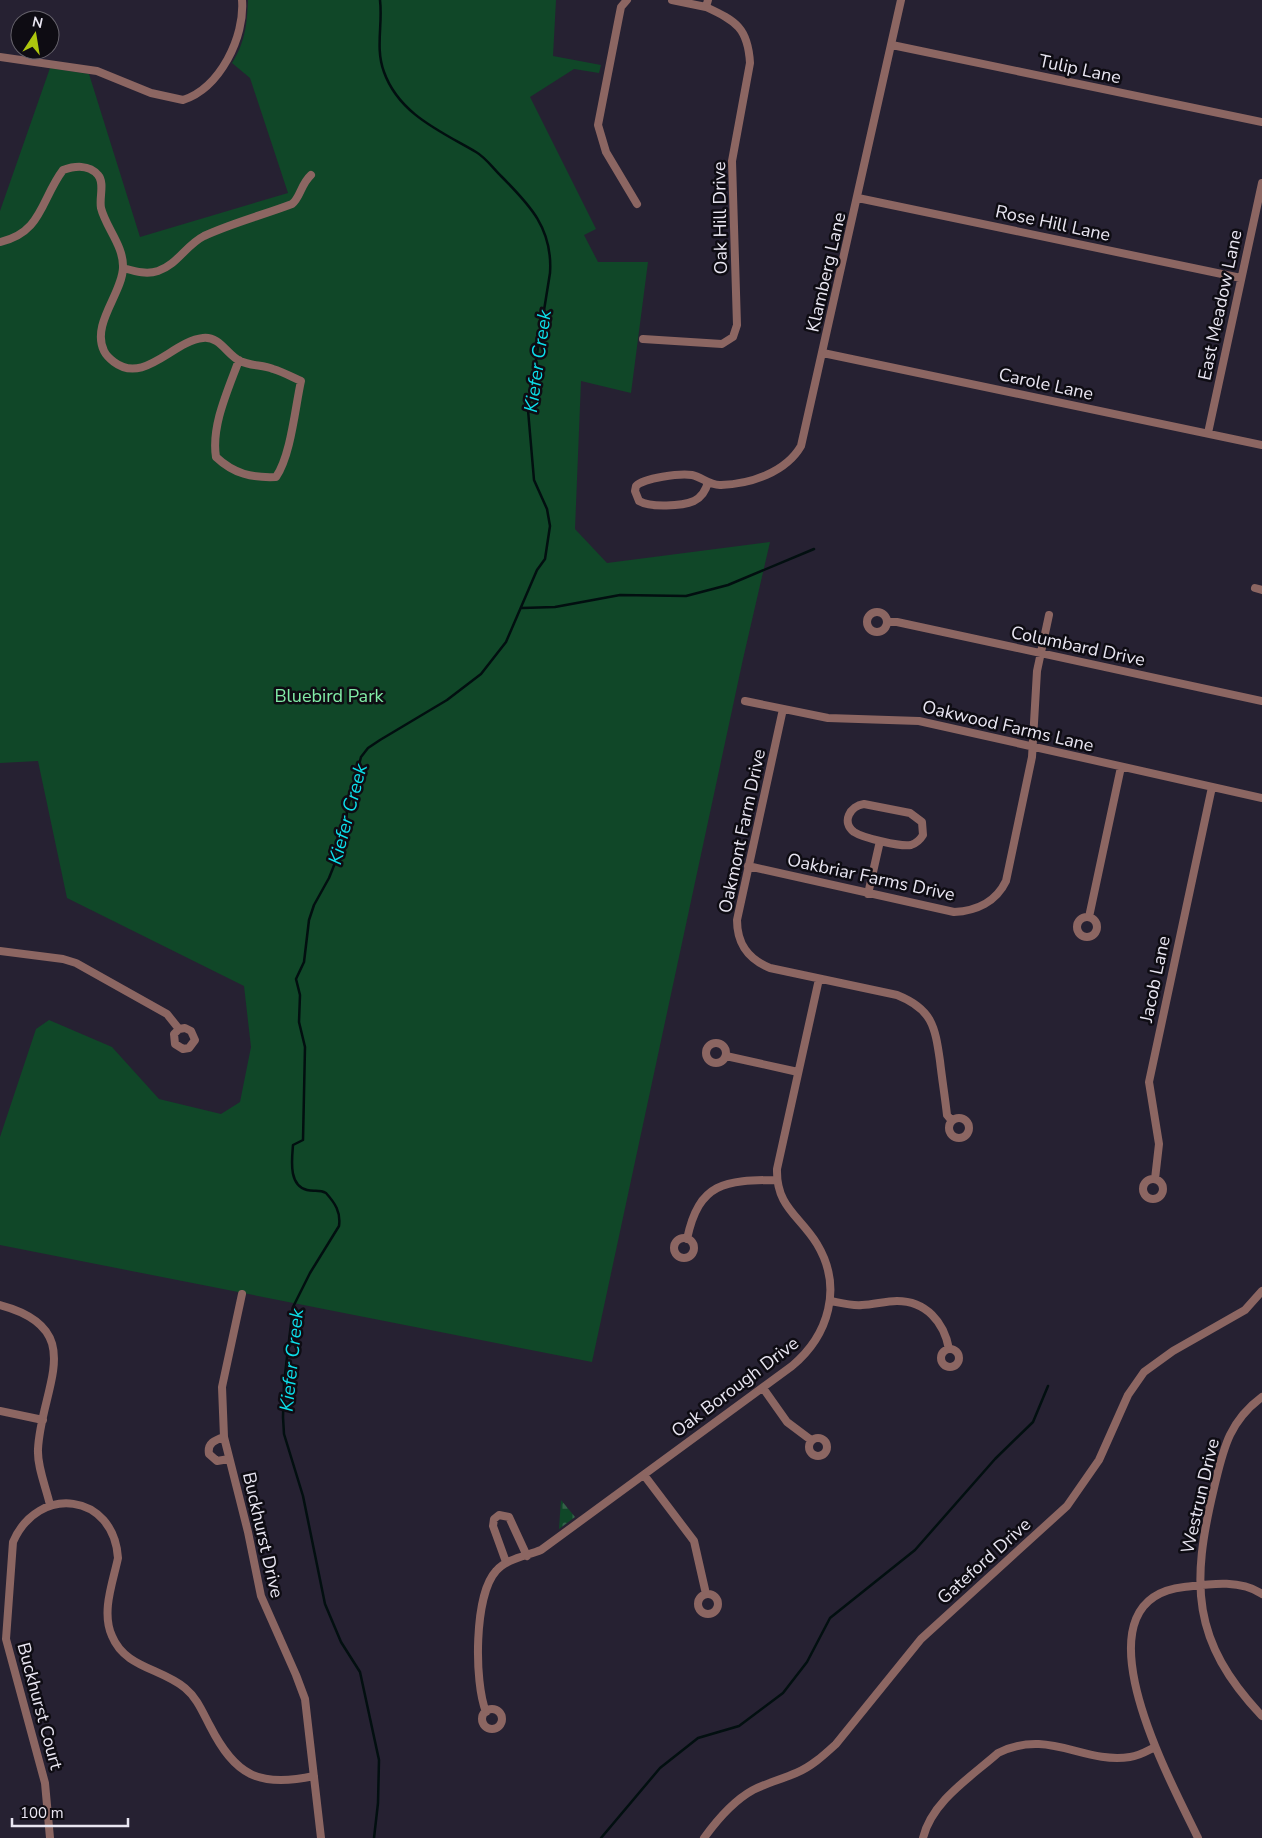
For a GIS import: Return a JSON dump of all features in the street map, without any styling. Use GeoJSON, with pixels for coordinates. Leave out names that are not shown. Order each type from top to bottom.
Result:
{"type":"FeatureCollection","features":[{"type":"Feature","properties":{"kind":"street"},"geometry":{"type":"LineString","coordinates":[[0,57],[97,71],[159,96],[183,100],[205,87],[229,57],[238,32],[242,0]]}},
{"type":"Feature","properties":{"kind":"street"},"geometry":{"type":"LineString","coordinates":[[627,0],[621,7],[598,125],[606,152],[637,204]]}},
{"type":"Feature","properties":{"kind":"street","name":"Oak Hill Drive"},"geometry":{"type":"LineString","coordinates":[[643,339],[722,344],[733,337],[738,325],[732,161],[750,63],[749,49],[738,24],[707,4],[672,0]]}},
{"type":"Feature","properties":{"kind":"street","name":"Klamberg Lane"},"geometry":{"type":"LineString","coordinates":[[708,482],[704,493],[693,501],[665,505],[644,504],[639,501],[635,492],[636,486],[643,481],[686,474],[721,485],[760,478],[780,470],[793,457],[803,439],[901,0]]}},
{"type":"Feature","properties":{"kind":"street","name":"Tulip Lane"},"geometry":{"type":"LineString","coordinates":[[892,44],[1262,122]]}},
{"type":"Feature","properties":{"kind":"street"},"geometry":{"type":"LineString","coordinates":[[0,242],[14,238],[31,226],[63,170],[71,167],[86,167],[94,171],[101,181],[101,207],[121,254],[123,268],[107,314],[101,339],[104,351],[110,359],[127,369],[136,368],[146,366],[179,348],[204,338],[212,338],[222,344],[239,360],[272,368],[301,381],[281,470],[276,477],[261,478],[235,472],[216,457],[214,446],[218,425],[239,360]]}},
{"type":"Feature","properties":{"kind":"street"},"geometry":{"type":"LineString","coordinates":[[123,268],[136,272],[159,271],[203,237],[292,204],[296,200],[302,184],[311,175]]}},
{"type":"Feature","properties":{"kind":"street","name":"East Meadow Lane"},"geometry":{"type":"LineString","coordinates":[[1208,433],[1262,183]]}},
{"type":"Feature","properties":{"kind":"street","name":"Rose Hill Lane"},"geometry":{"type":"LineString","coordinates":[[858,198],[1241,278]]}},
{"type":"Feature","properties":{"kind":"street","name":"Carole Lane"},"geometry":{"type":"LineString","coordinates":[[823,353],[1262,445]]}},
{"type":"Feature","properties":{"kind":"street","name":"Oakbriar Farms Drive"},"geometry":{"type":"LineString","coordinates":[[748,866],[954,912],[976,908],[995,897],[1006,881],[1034,748],[1037,671],[1049,615]]}},
{"type":"Feature","properties":{"kind":"street","name":"Columbard Drive"},"geometry":{"type":"LineString","coordinates":[[887,622],[897,622],[1262,701]]}},
{"type":"Feature","properties":{"kind":"street","name":"Oakwood Farms Lane"},"geometry":{"type":"LineString","coordinates":[[746,701],[828,718],[919,721],[1262,798]]}},
{"type":"Feature","properties":{"kind":"street","name":"Oakmont Farm Drive"},"geometry":{"type":"LineString","coordinates":[[783,709],[737,920],[739,940],[745,951],[757,962],[770,968],[897,995],[922,1008],[935,1029],[947,1114],[952,1121]]}},
{"type":"Feature","properties":{"kind":"street"},"geometry":{"type":"LineString","coordinates":[[1089,917],[1121,767]]}},
{"type":"Feature","properties":{"kind":"street","name":"Jacob Lane"},"geometry":{"type":"LineString","coordinates":[[1155,1179],[1159,1144],[1149,1082],[1212,787]]}},
{"type":"Feature","properties":{"kind":"street"},"geometry":{"type":"LineString","coordinates":[[864,804],[910,813],[922,822],[924,832],[916,843],[908,845],[880,841],[853,831],[848,821],[850,811],[854,807],[864,804]]}},
{"type":"Feature","properties":{"kind":"street"},"geometry":{"type":"LineString","coordinates":[[868,894],[880,841]]}},
{"type":"Feature","properties":{"kind":"street"},"geometry":{"type":"LineString","coordinates":[[0,951],[63,959],[76,963],[168,1014],[179,1029]]}},
{"type":"Feature","properties":{"kind":"street"},"geometry":{"type":"LineString","coordinates":[[686,1238],[690,1221],[698,1204],[713,1190],[741,1181],[776,1180],[819,979]]}},
{"type":"Feature","properties":{"kind":"street"},"geometry":{"type":"LineString","coordinates":[[185,1028],[194,1033],[195,1040],[189,1048],[183,1049],[175,1044],[174,1037],[179,1029],[185,1028]]}},
{"type":"Feature","properties":{"kind":"street"},"geometry":{"type":"LineString","coordinates":[[726,1056],[798,1072]]}},
{"type":"Feature","properties":{"kind":"street","name":"Oak Borough Drive"},"geometry":{"type":"LineString","coordinates":[[506,1562],[541,1550],[763,1388],[806,1355],[815,1343],[822,1330],[831,1301],[828,1268],[816,1243],[782,1199],[776,1180]]}},
{"type":"Feature","properties":{"kind":"street","name":"Gateford Drive"},"geometry":{"type":"LineString","coordinates":[[704,1838],[717,1820],[739,1799],[752,1790],[798,1772],[824,1755],[836,1744],[921,1639],[1067,1506],[1099,1460],[1128,1395],[1144,1372],[1173,1351],[1245,1310],[1262,1291]]}},
{"type":"Feature","properties":{"kind":"street","name":"Buckhurst Drive"},"geometry":{"type":"LineString","coordinates":[[242,1294],[222,1387],[224,1437],[248,1532],[261,1596],[296,1674],[305,1699],[321,1838]]}},
{"type":"Feature","properties":{"kind":"street"},"geometry":{"type":"LineString","coordinates":[[831,1301],[859,1306],[897,1301],[918,1305],[936,1318],[946,1335],[949,1349]]}},
{"type":"Feature","properties":{"kind":"street"},"geometry":{"type":"LineString","coordinates":[[0,1305],[30,1316],[41,1325],[53,1347],[54,1369],[38,1449],[39,1460],[50,1505],[64,1503],[83,1507],[99,1516],[111,1530],[118,1558],[107,1612],[108,1625],[116,1646],[126,1656],[181,1684],[192,1694],[222,1751],[232,1763],[256,1776],[269,1780],[297,1780],[314,1776]]}},
{"type":"Feature","properties":{"kind":"street"},"geometry":{"type":"LineString","coordinates":[[763,1388],[787,1422],[811,1440]]}},
{"type":"Feature","properties":{"kind":"street","name":"Westrun Drive"},"geometry":{"type":"LineString","coordinates":[[1262,1397],[1244,1413],[1226,1440],[1205,1526],[1199,1586],[1212,1643],[1230,1678],[1262,1716]]}},
{"type":"Feature","properties":{"kind":"street"},"geometry":{"type":"LineString","coordinates":[[0,1412],[43,1420]]}},
{"type":"Feature","properties":{"kind":"street"},"geometry":{"type":"LineString","coordinates":[[224,1437],[212,1442],[208,1448],[209,1454],[217,1460],[229,1459]]}},
{"type":"Feature","properties":{"kind":"street"},"geometry":{"type":"LineString","coordinates":[[644,1475],[694,1542],[706,1594]]}},
{"type":"Feature","properties":{"kind":"street","name":"Buckhurst Court"},"geometry":{"type":"LineString","coordinates":[[50,1505],[28,1519],[19,1529],[13,1542],[6,1639],[45,1783],[50,1838]]}},
{"type":"Feature","properties":{"kind":"street"},"geometry":{"type":"LineString","coordinates":[[486,1712],[480,1698],[478,1657],[483,1599],[490,1578],[506,1562],[493,1526],[494,1519],[499,1515],[509,1517],[527,1556]]}},
{"type":"Feature","properties":{"kind":"street"},"geometry":{"type":"LineString","coordinates":[[1198,1838],[1155,1747],[1142,1712],[1130,1646],[1132,1631],[1136,1618],[1152,1599],[1165,1591],[1199,1586],[1236,1584],[1250,1587],[1262,1594]]}},
{"type":"Feature","properties":{"kind":"street"},"geometry":{"type":"LineString","coordinates":[[923,1838],[930,1820],[943,1801],[998,1753],[1007,1749],[1026,1744],[1044,1743],[1121,1758],[1138,1756],[1155,1747]]}},
{"type":"Feature","properties":{"kind":"green space","name":"Bluebird Park"},"geometry":{"type":"Polygon","coordinates":[[[248,0],[556,0],[553,56],[601,65],[599,73],[574,69],[530,97],[596,229],[584,235],[598,262],[648,262],[631,393],[581,381],[575,529],[607,563],[770,542],[743,659],[592,1362],[0,1245],[0,1137],[36,1029],[49,1020],[112,1047],[159,1099],[221,1114],[240,1102],[251,1047],[244,986],[67,898],[38,761],[0,763],[0,211],[50,68],[89,74],[140,237],[288,193],[250,78],[232,63],[245,33],[248,0]]]}},
{"type":"Feature","properties":{"kind":"green space"},"geometry":{"type":"Polygon","coordinates":[[[561,1500],[575,1517],[559,1529],[561,1500]]]}},
{"type":"Feature","properties":{"kind":"waterway","name":"Kiefer Creek"},"geometry":{"type":"LineString","coordinates":[[374,1838],[378,1803],[379,1760],[360,1672],[341,1642],[325,1604],[303,1496],[284,1434],[284,1383],[293,1307],[310,1273],[339,1226],[337,1208],[332,1200],[326,1193],[307,1190],[301,1187],[297,1183],[292,1171],[293,1145],[303,1140],[305,1047],[299,1022],[300,995],[296,979],[304,962],[309,920],[314,905],[329,878],[345,838],[347,810],[361,757],[368,748],[447,700],[481,674],[506,642],[537,570],[545,559],[550,526],[547,509],[534,480],[528,410],[550,273],[548,243],[538,219],[530,208],[486,160],[422,120],[410,110],[391,87],[381,63],[380,0]]}},
{"type":"Feature","properties":{"kind":"waterway"},"geometry":{"type":"LineString","coordinates":[[522,608],[555,607],[620,595],[686,596],[728,585],[814,549]]}},
{"type":"Feature","properties":{"kind":"waterway"},"geometry":{"type":"LineString","coordinates":[[601,1838],[660,1768],[698,1738],[739,1726],[783,1693],[807,1662],[830,1618],[915,1550],[995,1459],[1033,1422],[1048,1386]]}}]}
